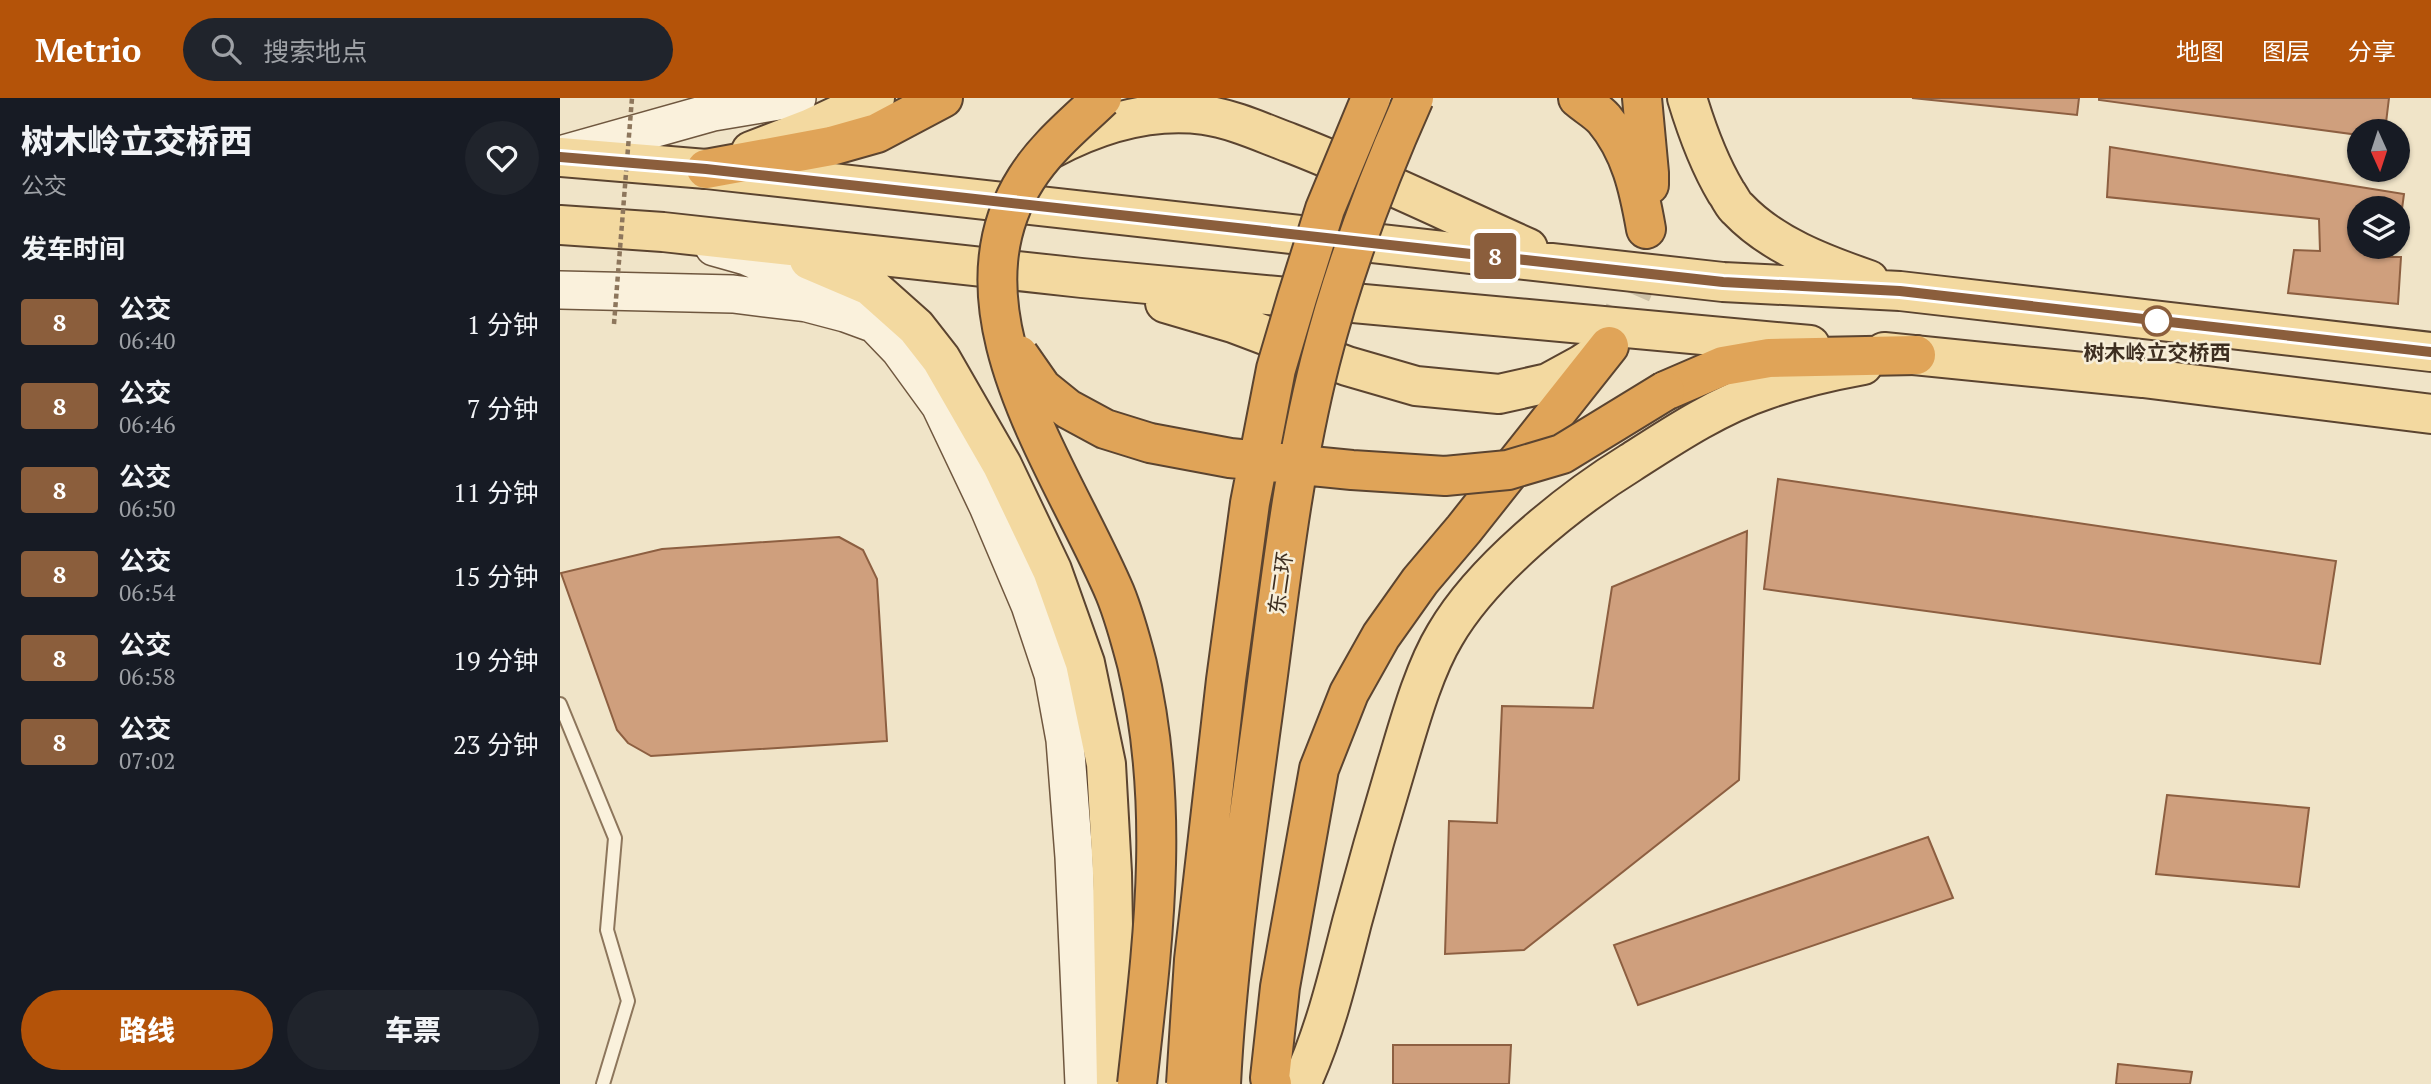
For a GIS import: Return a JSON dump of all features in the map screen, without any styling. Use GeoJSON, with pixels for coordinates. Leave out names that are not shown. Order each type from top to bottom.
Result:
{"type":"FeatureCollection","features":[{"type":"Feature","properties":{"kind":"highway"},"geometry":{"type":"LineString","coordinates":[[706,169],[831,146],[877,133],[943,98]]}},
{"type":"Feature","properties":{"kind":"highway"},"geometry":{"type":"LineString","coordinates":[[1102,98],[1046,152],[1025,180],[1006,222],[998,258],[1002,326],[1014,376],[1115,595],[1136,663],[1151,734],[1157,798],[1157,868],[1137,1084]]}},
{"type":"Feature","properties":{"kind":"highway","name":"东二环"},"geometry":{"type":"LineString","coordinates":[[1186,1084],[1202,883],[1250,503],[1276,369],[1297,298],[1325,209],[1371,98]]}},
{"type":"Feature","properties":{"kind":"highway","name":"东二环"},"geometry":{"type":"LineString","coordinates":[[1221,1084],[1241,879],[1285,545],[1304,435],[1337,301],[1364,220],[1414,98]]}},
{"type":"Feature","properties":{"kind":"highway"},"geometry":{"type":"LineString","coordinates":[[1578,98],[1603,118],[1628,155],[1638,184],[1646,229],[1649,173],[1643,104]]}},
{"type":"Feature","properties":{"kind":"highway"},"geometry":{"type":"LineString","coordinates":[[1002,326],[1042,388],[1068,409],[1105,429],[1150,443],[1230,458],[1445,476],[1508,470],[1562,454],[1665,391],[1724,366],[1769,358],[1916,355]]}},
{"type":"Feature","properties":{"kind":"highway"},"geometry":{"type":"LineString","coordinates":[[1272,1084],[1270,1078],[1280,988],[1319,769],[1349,693],[1381,636],[1420,581],[1609,346]]}},
{"type":"Feature","properties":{"kind":"main road"},"geometry":{"type":"LineString","coordinates":[[706,169],[811,128],[875,98]]}},
{"type":"Feature","properties":{"kind":"main road"},"geometry":{"type":"LineString","coordinates":[[1687,98],[1713,170],[1737,209],[1776,240],[1822,263],[1900,291]]}},
{"type":"Feature","properties":{"kind":"main road"},"geometry":{"type":"LineString","coordinates":[[1046,152],[1080,133],[1122,120],[1159,114],[1205,115],[1260,131],[1320,155],[1563,263]]}},
{"type":"Feature","properties":{"kind":"main road"},"geometry":{"type":"LineString","coordinates":[[560,156],[706,169],[1723,282],[1900,291],[2431,352]]}},
{"type":"Feature","properties":{"kind":"main road"},"geometry":{"type":"LineString","coordinates":[[560,225],[663,232],[1082,278],[1916,355],[2143,378],[2431,414]]}},
{"type":"Feature","properties":{"kind":"main road"},"geometry":{"type":"LineString","coordinates":[[663,232],[804,258],[870,286],[916,327],[941,359],[1008,477],[1052,570],[1086,663],[1106,764],[1116,1084]]}},
{"type":"Feature","properties":{"kind":"main road"},"geometry":{"type":"LineString","coordinates":[[1082,278],[1233,323],[1347,366],[1416,386],[1499,394],[1548,383],[1609,346]]}},
{"type":"Feature","properties":{"kind":"main road"},"geometry":{"type":"LineString","coordinates":[[1301,1084],[1314,1055],[1328,1009],[1376,832],[1415,704],[1444,636],[1475,593],[1521,547],[1593,486],[1720,410],[1764,390],[1835,370],[1916,355]]}},
{"type":"Feature","properties":{"kind":"street"},"geometry":{"type":"LineString","coordinates":[[560,156],[713,112],[797,98]]}},
{"type":"Feature","properties":{"kind":"street"},"geometry":{"type":"LineString","coordinates":[[663,232],[746,256],[837,297],[875,324],[900,350],[940,405],[988,506],[1030,605],[1053,674],[1066,753],[1084,1084]]}},
{"type":"Feature","properties":{"kind":"street"},"geometry":{"type":"LineString","coordinates":[[560,290],[733,294],[807,303],[875,324]]}},
{"type":"Feature","properties":{"kind":"lane"},"geometry":{"type":"LineString","coordinates":[[560,704],[615,838],[607,930],[628,1002],[603,1084]]}},
{"type":"Feature","properties":{"kind":"path"},"geometry":{"type":"LineString","coordinates":[[614,324],[632,98]]}},
{"type":"Feature","properties":{"kind":"building"},"geometry":{"type":"Polygon","coordinates":[[[1912,98],[2079,98],[2077,115],[1912,98]]]}},
{"type":"Feature","properties":{"kind":"building"},"geometry":{"type":"Polygon","coordinates":[[[2389,98],[2386,119],[2347,119],[2347,133],[2099,100],[2389,98]]]}},
{"type":"Feature","properties":{"kind":"building"},"geometry":{"type":"Polygon","coordinates":[[[2110,147],[2404,194],[2347,196],[2347,259],[2401,259],[2398,304],[2288,293],[2294,250],[2320,251],[2319,219],[2107,197],[2110,147]]]}},
{"type":"Feature","properties":{"kind":"building"},"geometry":{"type":"Polygon","coordinates":[[[1778,479],[2336,561],[2320,664],[1764,589],[1778,479]]]}},
{"type":"Feature","properties":{"kind":"building"},"geometry":{"type":"Polygon","coordinates":[[[1747,531],[1739,780],[1524,950],[1445,954],[1449,821],[1497,823],[1502,706],[1593,708],[1612,587],[1747,531]]]}},
{"type":"Feature","properties":{"kind":"building"},"geometry":{"type":"Polygon","coordinates":[[[839,537],[863,550],[877,579],[887,741],[651,756],[628,743],[617,730],[561,573],[662,549],[839,537]]]}},
{"type":"Feature","properties":{"kind":"building"},"geometry":{"type":"Polygon","coordinates":[[[2167,795],[2309,808],[2299,887],[2156,874],[2167,795]]]}},
{"type":"Feature","properties":{"kind":"building"},"geometry":{"type":"Polygon","coordinates":[[[1928,837],[1953,898],[1638,1005],[1614,945],[1928,837]]]}},
{"type":"Feature","properties":{"kind":"building"},"geometry":{"type":"Polygon","coordinates":[[[1393,1045],[1511,1045],[1509,1084],[1393,1084],[1393,1045]]]}},
{"type":"Feature","properties":{"kind":"building"},"geometry":{"type":"Polygon","coordinates":[[[2118,1064],[2192,1072],[2190,1084],[2116,1084],[2118,1064]]]}},
{"type":"Feature","properties":{"kind":"tunnel"},"geometry":{"type":"LineString","coordinates":[[1609,346],[1634,288],[1646,229]]}},
{"type":"Feature","properties":{"kind":"bus line","name":"8"},"geometry":{"type":"LineString","coordinates":[[560,157],[706,169],[1723,282],[1900,291],[2431,352]]}},
{"type":"Feature","properties":{"kind":"place","name":"树木岭立交桥西"},"geometry":{"type":"Point","coordinates":[2157,321]}}]}
